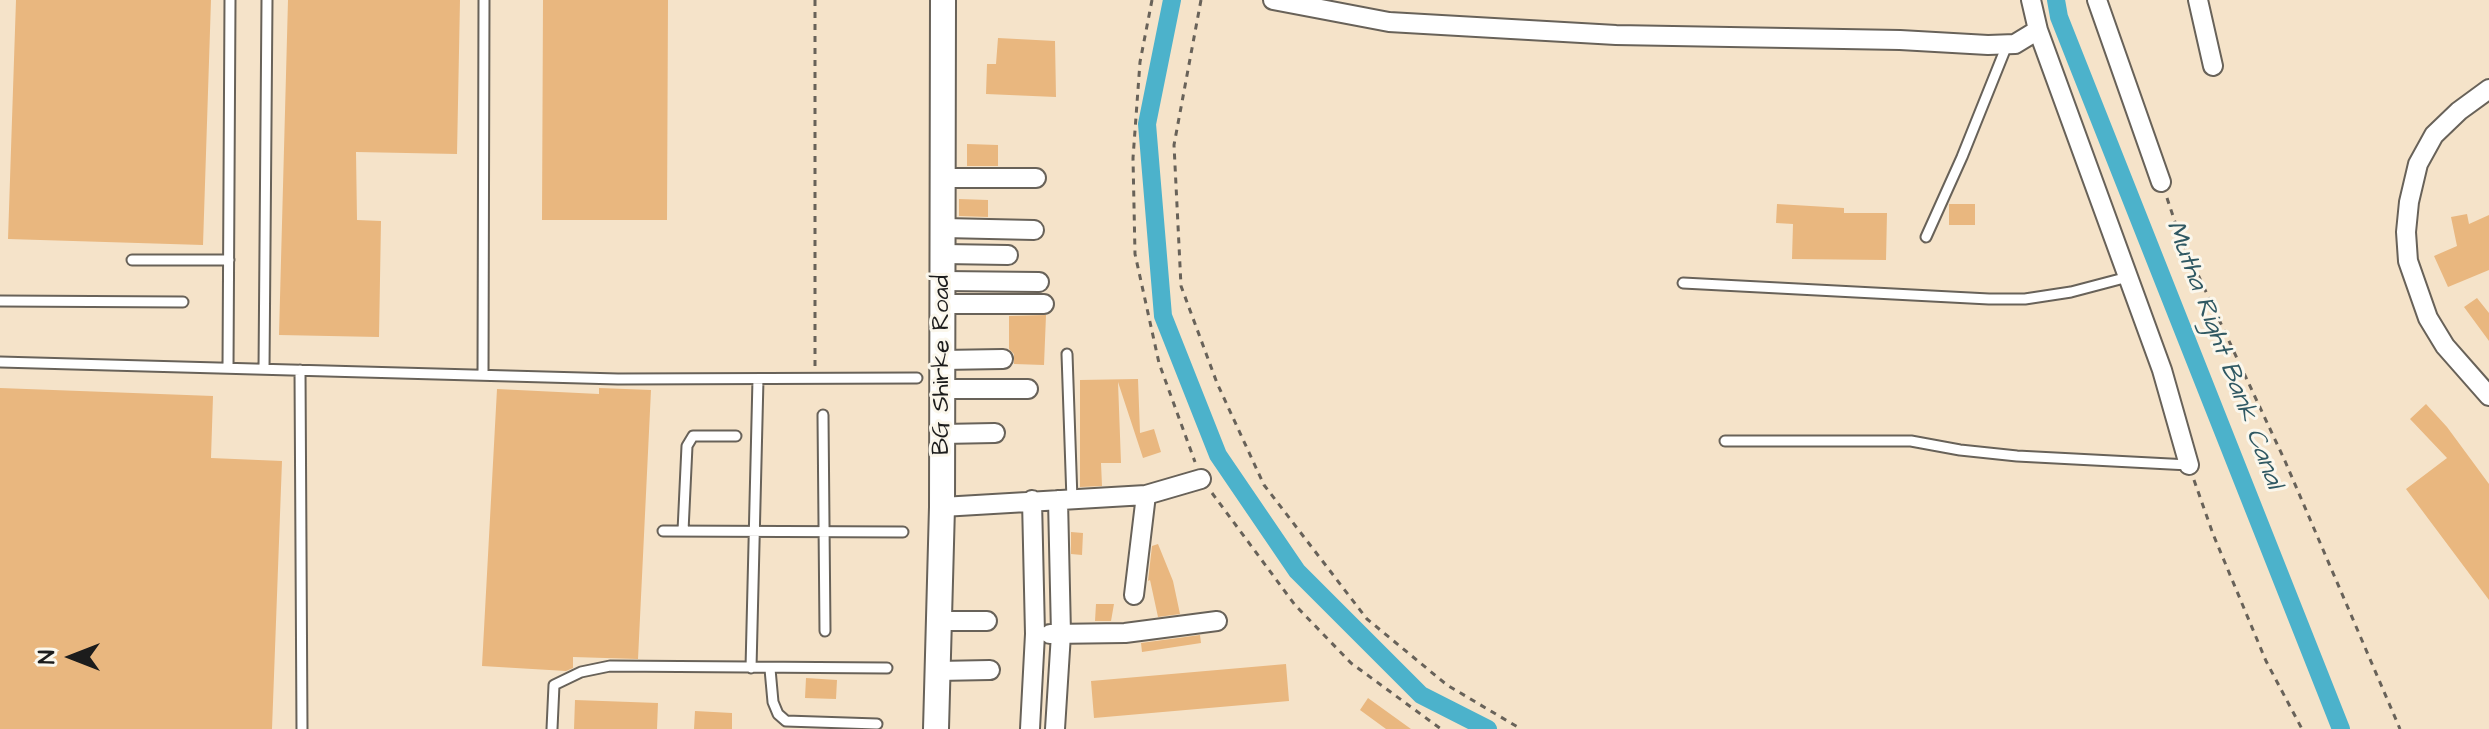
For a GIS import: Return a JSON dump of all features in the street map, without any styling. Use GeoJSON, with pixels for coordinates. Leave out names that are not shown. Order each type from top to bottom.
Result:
{"type":"FeatureCollection","features":[{"type":"Feature","properties":{"kind":"street","name":"BG Shirke Road"},"geometry":{"type":"LineString","coordinates":[[936,729],[942,507],[943,0]]}},
{"type":"Feature","properties":{"kind":"street"},"geometry":{"type":"LineString","coordinates":[[1273,0],[1389,22],[1616,35],[2007,45],[2024,41],[2038,30]]}},
{"type":"Feature","properties":{"kind":"street"},"geometry":{"type":"LineString","coordinates":[[2031,0],[2038,30],[2162,370],[2189,465]]}},
{"type":"Feature","properties":{"kind":"street"},"geometry":{"type":"LineString","coordinates":[[2097,0],[2161,182]]}},
{"type":"Feature","properties":{"kind":"street"},"geometry":{"type":"LineString","coordinates":[[2198,0],[2213,66]]}},
{"type":"Feature","properties":{"kind":"street"},"geometry":{"type":"LineString","coordinates":[[2489,89],[2434,135],[2418,164],[2406,232],[2408,261],[2428,318],[2445,346],[2489,396]]}},
{"type":"Feature","properties":{"kind":"street"},"geometry":{"type":"LineString","coordinates":[[944,178],[1036,178]]}},
{"type":"Feature","properties":{"kind":"street"},"geometry":{"type":"LineString","coordinates":[[944,228],[1034,230]]}},
{"type":"Feature","properties":{"kind":"street"},"geometry":{"type":"LineString","coordinates":[[944,254],[1008,255]]}},
{"type":"Feature","properties":{"kind":"street"},"geometry":{"type":"LineString","coordinates":[[944,292],[1039,282]]}},
{"type":"Feature","properties":{"kind":"street"},"geometry":{"type":"LineString","coordinates":[[944,292],[1044,304]]}},
{"type":"Feature","properties":{"kind":"street"},"geometry":{"type":"LineString","coordinates":[[942,360],[1003,359]]}},
{"type":"Feature","properties":{"kind":"street"},"geometry":{"type":"LineString","coordinates":[[942,389],[1028,389]]}},
{"type":"Feature","properties":{"kind":"street"},"geometry":{"type":"LineString","coordinates":[[942,434],[995,433]]}},
{"type":"Feature","properties":{"kind":"street"},"geometry":{"type":"LineString","coordinates":[[942,507],[1146,495],[1201,479]]}},
{"type":"Feature","properties":{"kind":"street"},"geometry":{"type":"LineString","coordinates":[[1134,595],[1146,495]]}},
{"type":"Feature","properties":{"kind":"street"},"geometry":{"type":"LineString","coordinates":[[1030,729],[1035,634],[1032,500]]}},
{"type":"Feature","properties":{"kind":"street"},"geometry":{"type":"LineString","coordinates":[[1055,729],[1065,500]]}},
{"type":"Feature","properties":{"kind":"street"},"geometry":{"type":"LineString","coordinates":[[939,621],[987,621]]}},
{"type":"Feature","properties":{"kind":"street"},"geometry":{"type":"LineString","coordinates":[[1035,634],[1125,633],[1217,621]]}},
{"type":"Feature","properties":{"kind":"street"},"geometry":{"type":"LineString","coordinates":[[938,671],[990,670]]}},
{"type":"Feature","properties":{"kind":"lane"},"geometry":{"type":"LineString","coordinates":[[228,368],[230,0]]}},
{"type":"Feature","properties":{"kind":"lane"},"geometry":{"type":"LineString","coordinates":[[264,369],[267,0]]}},
{"type":"Feature","properties":{"kind":"lane"},"geometry":{"type":"LineString","coordinates":[[483,375],[484,0]]}},
{"type":"Feature","properties":{"kind":"lane"},"geometry":{"type":"LineString","coordinates":[[1926,237],[2007,45]]}},
{"type":"Feature","properties":{"kind":"lane"},"geometry":{"type":"LineString","coordinates":[[132,260],[229,260]]}},
{"type":"Feature","properties":{"kind":"lane"},"geometry":{"type":"LineString","coordinates":[[1683,283],[2025,299],[2071,292],[2128,277]]}},
{"type":"Feature","properties":{"kind":"lane"},"geometry":{"type":"LineString","coordinates":[[0,301],[183,302]]}},
{"type":"Feature","properties":{"kind":"lane"},"geometry":{"type":"LineString","coordinates":[[1065,500],[1067,354]]}},
{"type":"Feature","properties":{"kind":"lane"},"geometry":{"type":"LineString","coordinates":[[0,362],[618,379],[917,378]]}},
{"type":"Feature","properties":{"kind":"lane"},"geometry":{"type":"LineString","coordinates":[[300,370],[302,729]]}},
{"type":"Feature","properties":{"kind":"lane"},"geometry":{"type":"LineString","coordinates":[[751,668],[758,379]]}},
{"type":"Feature","properties":{"kind":"lane"},"geometry":{"type":"LineString","coordinates":[[823,415],[825,631]]}},
{"type":"Feature","properties":{"kind":"lane"},"geometry":{"type":"LineString","coordinates":[[683,531],[687,446],[693,436],[736,436]]}},
{"type":"Feature","properties":{"kind":"lane"},"geometry":{"type":"LineString","coordinates":[[1725,441],[1911,441],[2017,456],[2189,465]]}},
{"type":"Feature","properties":{"kind":"lane"},"geometry":{"type":"LineString","coordinates":[[663,531],[903,532]]}},
{"type":"Feature","properties":{"kind":"lane"},"geometry":{"type":"LineString","coordinates":[[552,729],[554,685],[581,672],[610,666],[887,668]]}},
{"type":"Feature","properties":{"kind":"lane"},"geometry":{"type":"LineString","coordinates":[[770,669],[773,702],[778,714],[786,721],[877,724]]}},
{"type":"Feature","properties":{"kind":"path"},"geometry":{"type":"LineString","coordinates":[[815,0],[815,379]]}},
{"type":"Feature","properties":{"kind":"path"},"geometry":{"type":"LineString","coordinates":[[1152,0],[1140,62],[1133,158],[1135,254],[1159,363],[1201,479],[1304,615],[1351,663],[1441,729]]}},
{"type":"Feature","properties":{"kind":"path"},"geometry":{"type":"LineString","coordinates":[[1201,0],[1174,145],[1181,286],[1217,383],[1264,485],[1367,619],[1447,685],[1521,729]]}},
{"type":"Feature","properties":{"kind":"path"},"geometry":{"type":"LineString","coordinates":[[2161,182],[2179,234],[2285,461],[2400,729]]}},
{"type":"Feature","properties":{"kind":"path"},"geometry":{"type":"LineString","coordinates":[[2189,465],[2213,534],[2266,661],[2302,729]]}},
{"type":"Feature","properties":{"kind":"building"},"geometry":{"type":"Polygon","coordinates":[[[16,0],[211,0],[203,245],[8,239],[16,0]]]}},
{"type":"Feature","properties":{"kind":"building"},"geometry":{"type":"Polygon","coordinates":[[[288,0],[460,0],[457,154],[356,152],[357,220],[381,221],[379,337],[279,335],[288,0]]]}},
{"type":"Feature","properties":{"kind":"building"},"geometry":{"type":"Polygon","coordinates":[[[543,0],[668,0],[667,220],[542,220],[543,0]]]}},
{"type":"Feature","properties":{"kind":"building"},"geometry":{"type":"Polygon","coordinates":[[[998,38],[1055,41],[1056,97],[986,94],[987,64],[996,64],[998,38]]]}},
{"type":"Feature","properties":{"kind":"building"},"geometry":{"type":"Polygon","coordinates":[[[967,144],[998,145],[998,166],[967,166],[967,144]]]}},
{"type":"Feature","properties":{"kind":"building"},"geometry":{"type":"Polygon","coordinates":[[[959,199],[988,200],[988,217],[959,216],[959,199]]]}},
{"type":"Feature","properties":{"kind":"building"},"geometry":{"type":"Polygon","coordinates":[[[1777,204],[1844,208],[1844,213],[1887,213],[1886,260],[1792,259],[1793,224],[1776,223],[1777,204]]]}},
{"type":"Feature","properties":{"kind":"building"},"geometry":{"type":"Polygon","coordinates":[[[1949,204],[1975,204],[1975,225],[1949,225],[1949,204]]]}},
{"type":"Feature","properties":{"kind":"building"},"geometry":{"type":"Polygon","coordinates":[[[2467,214],[2469,224],[2489,215],[2489,270],[2448,287],[2434,256],[2457,246],[2451,217],[2467,214]]]}},
{"type":"Feature","properties":{"kind":"building"},"geometry":{"type":"Polygon","coordinates":[[[2477,298],[2489,313],[2489,341],[2464,307],[2477,298]]]}},
{"type":"Feature","properties":{"kind":"building"},"geometry":{"type":"Polygon","coordinates":[[[1046,315],[1044,365],[1014,364],[1014,354],[1009,349],[1009,316],[1046,315]]]}},
{"type":"Feature","properties":{"kind":"building"},"geometry":{"type":"Polygon","coordinates":[[[1138,379],[1140,433],[1154,429],[1161,452],[1143,458],[1118,382],[1121,463],[1101,463],[1102,486],[1080,487],[1080,380],[1138,379]]]}},
{"type":"Feature","properties":{"kind":"building"},"geometry":{"type":"Polygon","coordinates":[[[0,388],[213,396],[211,458],[282,461],[272,729],[0,729],[0,388]]]}},
{"type":"Feature","properties":{"kind":"building"},"geometry":{"type":"Polygon","coordinates":[[[599,388],[651,390],[638,659],[573,657],[573,668],[566,671],[482,666],[497,389],[599,394],[599,388]]]}},
{"type":"Feature","properties":{"kind":"building"},"geometry":{"type":"Polygon","coordinates":[[[2426,404],[2489,484],[2489,600],[2406,489],[2447,458],[2410,419],[2426,404]]]}},
{"type":"Feature","properties":{"kind":"building"},"geometry":{"type":"Polygon","coordinates":[[[1071,532],[1083,533],[1082,555],[1071,554],[1071,532]]]}},
{"type":"Feature","properties":{"kind":"building"},"geometry":{"type":"Polygon","coordinates":[[[1158,544],[1173,581],[1180,614],[1158,617],[1148,581],[1152,546],[1158,544]]]}},
{"type":"Feature","properties":{"kind":"building"},"geometry":{"type":"Polygon","coordinates":[[[1096,604],[1114,604],[1111,621],[1095,621],[1096,604]]]}},
{"type":"Feature","properties":{"kind":"building"},"geometry":{"type":"Polygon","coordinates":[[[1200,635],[1201,643],[1142,652],[1141,643],[1200,635]]]}},
{"type":"Feature","properties":{"kind":"building"},"geometry":{"type":"Polygon","coordinates":[[[1286,664],[1289,701],[1094,718],[1091,681],[1286,664]]]}},
{"type":"Feature","properties":{"kind":"building"},"geometry":{"type":"Polygon","coordinates":[[[806,678],[837,680],[836,699],[805,698],[806,678]]]}},
{"type":"Feature","properties":{"kind":"building"},"geometry":{"type":"Polygon","coordinates":[[[1368,698],[1411,729],[1386,729],[1360,710],[1368,698]]]}},
{"type":"Feature","properties":{"kind":"building"},"geometry":{"type":"Polygon","coordinates":[[[575,700],[658,703],[657,729],[574,729],[575,700]]]}},
{"type":"Feature","properties":{"kind":"building"},"geometry":{"type":"Polygon","coordinates":[[[695,711],[732,713],[732,729],[694,729],[695,711]]]}},
{"type":"Feature","properties":{"kind":"waterway"},"geometry":{"type":"LineString","coordinates":[[1172,0],[1147,124],[1163,316],[1218,455],[1297,571],[1421,695],[1488,729]]}},
{"type":"Feature","properties":{"kind":"waterway","name":"Mutha Right Bank Canal"},"geometry":{"type":"LineString","coordinates":[[2056,0],[2059,17],[2341,729]]}}]}
